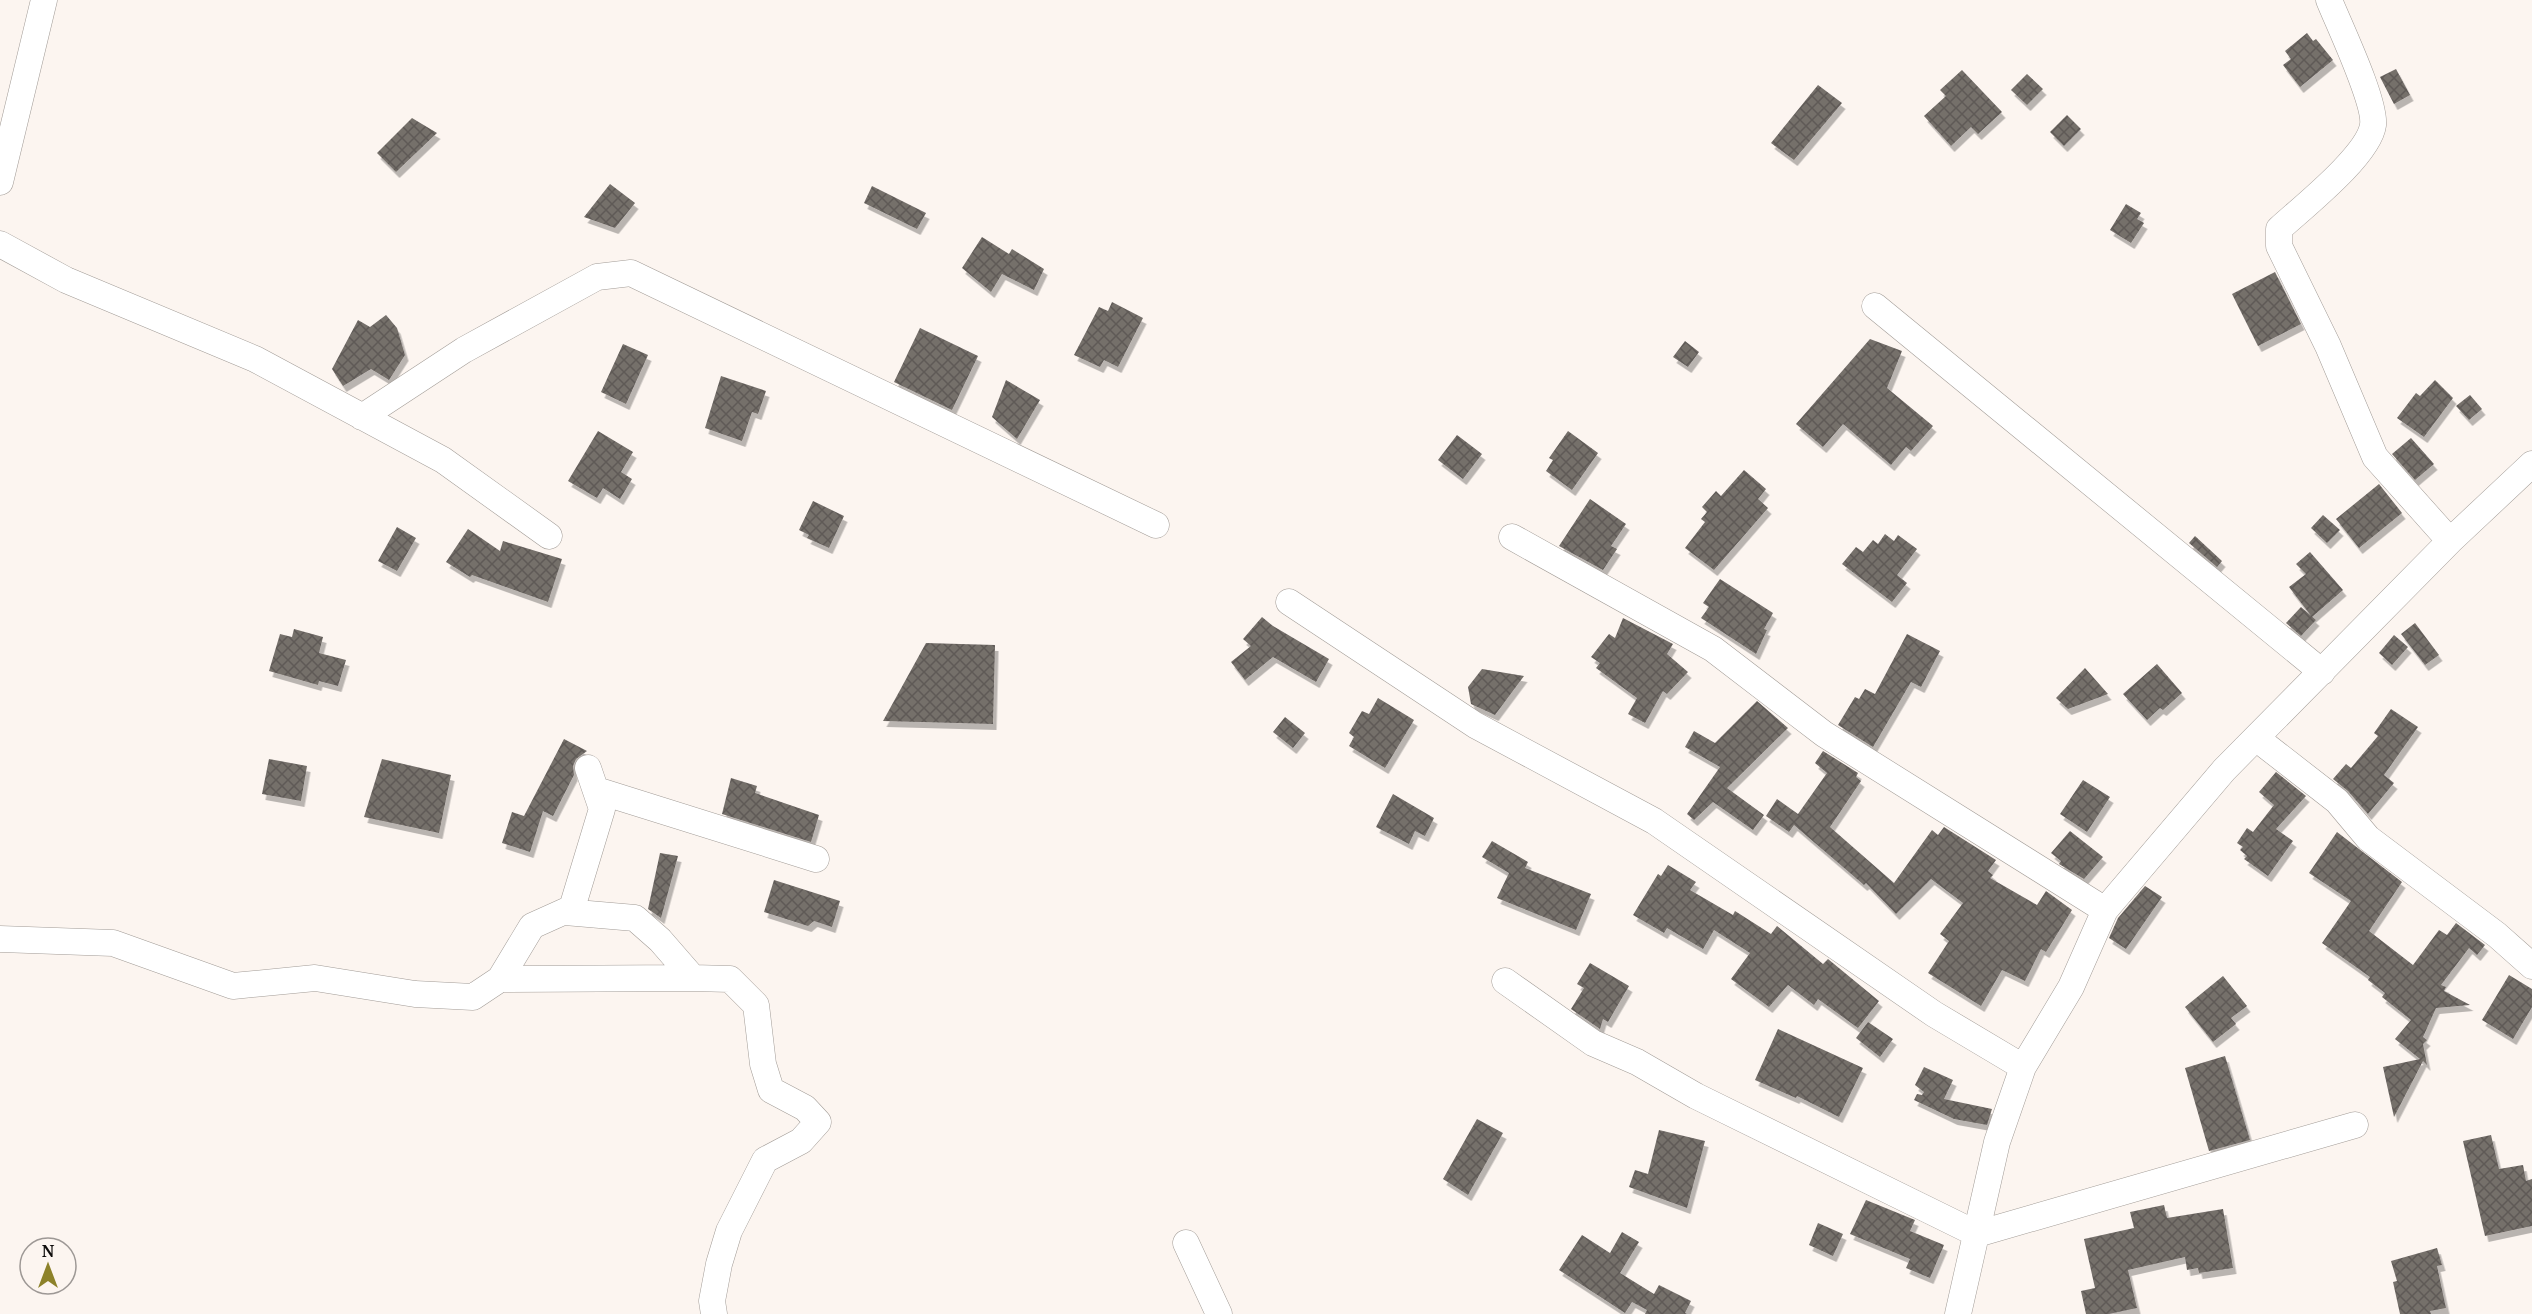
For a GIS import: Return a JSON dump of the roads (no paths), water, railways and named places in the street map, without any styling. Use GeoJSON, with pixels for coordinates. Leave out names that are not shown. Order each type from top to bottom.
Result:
{"type":"FeatureCollection","features":[{"type":"Feature","properties":{"kind":"street"},"geometry":{"type":"LineString","coordinates":[[0,182],[44,0]]}},
{"type":"Feature","properties":{"kind":"street"},"geometry":{"type":"LineString","coordinates":[[2329,0],[2368,99],[2373,124],[2365,148],[2279,229],[2279,246],[2328,346],[2374,457],[2450,541]]}},
{"type":"Feature","properties":{"kind":"street"},"geometry":{"type":"LineString","coordinates":[[0,244],[66,280],[255,359],[442,460],[549,536]]}},
{"type":"Feature","properties":{"kind":"street"},"geometry":{"type":"LineString","coordinates":[[362,417],[464,350],[597,277],[631,273],[1156,525]]}},
{"type":"Feature","properties":{"kind":"street"},"geometry":{"type":"LineString","coordinates":[[1875,306],[2322,672]]}},
{"type":"Feature","properties":{"kind":"street"},"geometry":{"type":"LineString","coordinates":[[1958,1314],[1997,1142],[2023,1067],[2071,987],[2105,910],[2224,771],[2450,541],[2532,464]]}},
{"type":"Feature","properties":{"kind":"street"},"geometry":{"type":"LineString","coordinates":[[1512,537],[1713,649],[1824,734],[2105,910]]}},
{"type":"Feature","properties":{"kind":"street"},"geometry":{"type":"LineString","coordinates":[[1289,602],[1475,726],[1654,821],[1934,1014],[2023,1067]]}},
{"type":"Feature","properties":{"kind":"street"},"geometry":{"type":"LineString","coordinates":[[2256,738],[2337,801],[2368,838],[2497,934],[2532,966]]}},
{"type":"Feature","properties":{"kind":"street"},"geometry":{"type":"LineString","coordinates":[[0,939],[113,942],[233,986],[315,978],[415,994],[473,997],[500,979],[532,926],[572,908],[602,809],[592,779],[816,859]]}},
{"type":"Feature","properties":{"kind":"street"},"geometry":{"type":"LineString","coordinates":[[565,912],[635,918],[660,940],[693,978]]}},
{"type":"Feature","properties":{"kind":"street"},"geometry":{"type":"LineString","coordinates":[[500,979],[730,979],[756,1005],[763,1064],[771,1090],[805,1108],[818,1122],[801,1141],[765,1160],[729,1231],[719,1264],[712,1301],[714,1314]]}},
{"type":"Feature","properties":{"kind":"street"},"geometry":{"type":"LineString","coordinates":[[1505,981],[1593,1043],[1637,1062],[1695,1096],[1977,1234],[2355,1125]]}},
{"type":"Feature","properties":{"kind":"street"},"geometry":{"type":"LineString","coordinates":[[1186,1243],[1220,1314]]}}]}
